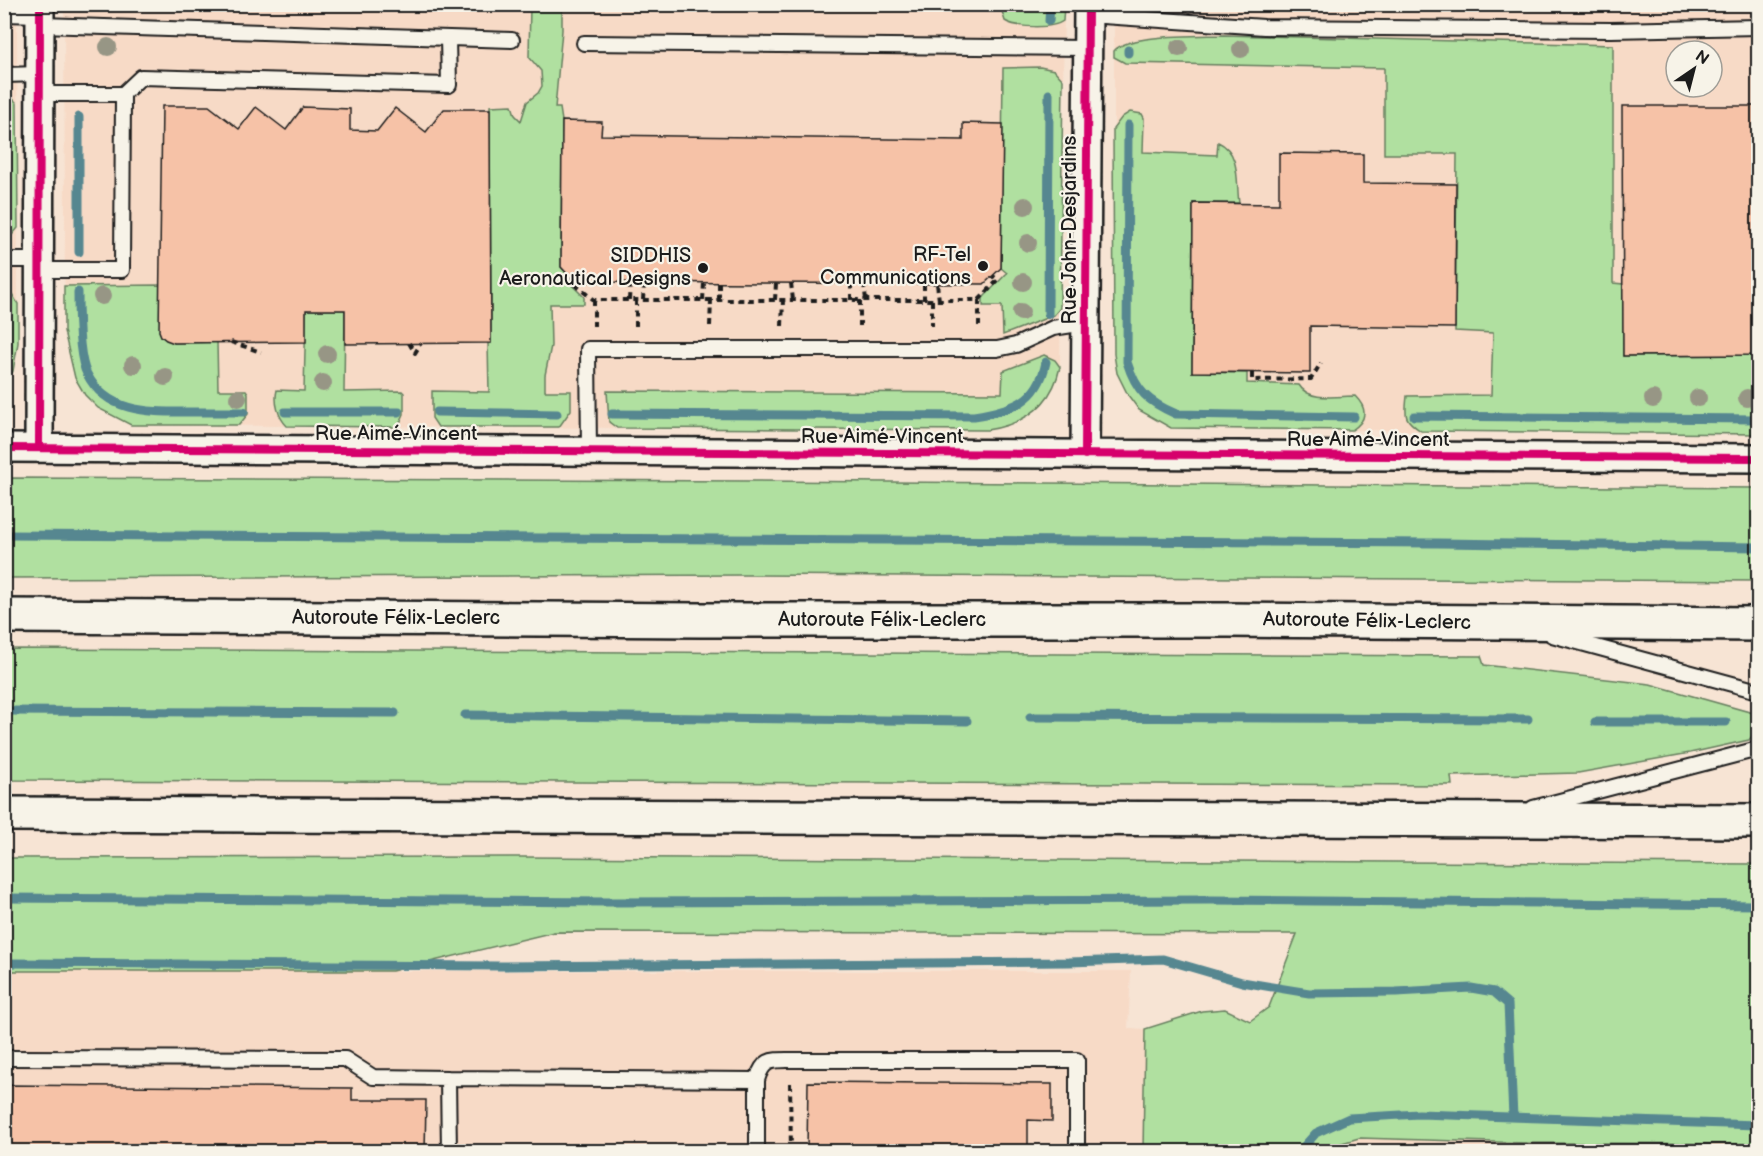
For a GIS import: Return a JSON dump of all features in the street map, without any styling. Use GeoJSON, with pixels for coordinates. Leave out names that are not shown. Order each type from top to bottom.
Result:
{"type":"FeatureCollection","features":[{"type":"Feature","properties":{"kind":"highway","name":"Autoroute Félix-Leclerc"},"geometry":{"type":"LineString","coordinates":[[4,616],[1758,624]]}},
{"type":"Feature","properties":{"kind":"highway"},"geometry":{"type":"LineString","coordinates":[[4,814],[1758,821]]}},
{"type":"Feature","properties":{"kind":"street","name":"Rue John-Desjardins"},"geometry":{"type":"LineString","coordinates":[[1085,455],[1088,10]]}},
{"type":"Feature","properties":{"kind":"street"},"geometry":{"type":"LineString","coordinates":[[39,448],[41,15]]}},
{"type":"Feature","properties":{"kind":"street","name":"Rue Aimé-Vincent"},"geometry":{"type":"LineString","coordinates":[[4,448],[1758,458]]}},
{"type":"Feature","properties":{"kind":"lane"},"geometry":{"type":"LineString","coordinates":[[1088,10],[1264,27],[1611,30],[1758,27]]}},
{"type":"Feature","properties":{"kind":"lane"},"geometry":{"type":"LineString","coordinates":[[4,14],[448,39],[512,40]]}},
{"type":"Feature","properties":{"kind":"lane"},"geometry":{"type":"LineString","coordinates":[[4,260],[39,265],[122,270],[123,94],[141,77],[449,85],[448,39]]}},
{"type":"Feature","properties":{"kind":"lane"},"geometry":{"type":"LineString","coordinates":[[584,43],[1088,48]]}},
{"type":"Feature","properties":{"kind":"lane"},"geometry":{"type":"LineString","coordinates":[[4,75],[40,84],[123,94]]}},
{"type":"Feature","properties":{"kind":"lane"},"geometry":{"type":"LineString","coordinates":[[588,451],[588,349],[997,349],[1016,345],[1053,328],[1085,323]]}},
{"type":"Feature","properties":{"kind":"lane"},"geometry":{"type":"LineString","coordinates":[[1509,623],[1758,692]]}},
{"type":"Feature","properties":{"kind":"lane"},"geometry":{"type":"LineString","coordinates":[[1491,819],[1758,749]]}},
{"type":"Feature","properties":{"kind":"lane"},"geometry":{"type":"LineString","coordinates":[[4,1058],[345,1059],[373,1077],[757,1080]]}},
{"type":"Feature","properties":{"kind":"lane"},"geometry":{"type":"LineString","coordinates":[[756,1152],[757,1080],[766,1062],[774,1060],[1077,1060],[1077,1152]]}},
{"type":"Feature","properties":{"kind":"lane"},"geometry":{"type":"LineString","coordinates":[[448,1078],[449,1152]]}},
{"type":"Feature","properties":{"kind":"path"},"geometry":{"type":"LineString","coordinates":[[570,277],[569,280],[594,300],[979,300],[998,280],[993,276]]}},
{"type":"Feature","properties":{"kind":"path"},"geometry":{"type":"LineString","coordinates":[[629,300],[630,283]]}},
{"type":"Feature","properties":{"kind":"path"},"geometry":{"type":"LineString","coordinates":[[644,283],[644,300]]}},
{"type":"Feature","properties":{"kind":"path"},"geometry":{"type":"LineString","coordinates":[[703,300],[704,283]]}},
{"type":"Feature","properties":{"kind":"path"},"geometry":{"type":"LineString","coordinates":[[719,283],[719,300]]}},
{"type":"Feature","properties":{"kind":"path"},"geometry":{"type":"LineString","coordinates":[[775,300],[776,283]]}},
{"type":"Feature","properties":{"kind":"path"},"geometry":{"type":"LineString","coordinates":[[791,283],[793,300]]}},
{"type":"Feature","properties":{"kind":"path"},"geometry":{"type":"LineString","coordinates":[[850,300],[851,283]]}},
{"type":"Feature","properties":{"kind":"path"},"geometry":{"type":"LineString","coordinates":[[864,284],[866,300]]}},
{"type":"Feature","properties":{"kind":"path"},"geometry":{"type":"LineString","coordinates":[[924,284],[924,300]]}},
{"type":"Feature","properties":{"kind":"path"},"geometry":{"type":"LineString","coordinates":[[937,284],[939,300]]}},
{"type":"Feature","properties":{"kind":"path"},"geometry":{"type":"LineString","coordinates":[[231,342],[261,352]]}},
{"type":"Feature","properties":{"kind":"path"},"geometry":{"type":"LineString","coordinates":[[409,343],[415,353],[421,343]]}},
{"type":"Feature","properties":{"kind":"path"},"geometry":{"type":"LineString","coordinates":[[1252,373],[1252,380],[1311,379],[1321,363]]}},
{"type":"Feature","properties":{"kind":"path"},"geometry":{"type":"LineString","coordinates":[[790,1082],[790,1152]]}},
{"type":"Feature","properties":{"kind":"shaded area"},"geometry":{"type":"Polygon","coordinates":[[[17,4],[18,343],[13,371],[5,384],[4,5],[17,4]]]}},
{"type":"Feature","properties":{"kind":"shaded area"},"geometry":{"type":"Polygon","coordinates":[[[64,5],[1064,5],[1060,367],[1056,383],[1047,399],[1020,420],[987,430],[131,425],[98,408],[85,395],[75,378],[64,331],[64,5]]]}},
{"type":"Feature","properties":{"kind":"shaded area"},"geometry":{"type":"Polygon","coordinates":[[[1114,5],[1758,5],[1758,434],[1171,428],[1139,410],[1117,373],[1114,354],[1114,5]]]}},
{"type":"Feature","properties":{"kind":"shaded area"},"geometry":{"type":"Polygon","coordinates":[[[5,971],[1131,971],[1128,1028],[1145,1029],[1143,1151],[5,1152],[5,971]]]}},
{"type":"Feature","properties":{"kind":"shaded area"},"geometry":{"type":"Polygon","coordinates":[[[1359,1138],[1526,1143],[1758,1144],[1758,1152],[1320,1152],[1325,1148],[1359,1138]]]}},
{"type":"Feature","properties":{"kind":"green space"},"geometry":{"type":"Polygon","coordinates":[[[530,5],[562,5],[555,108],[560,108],[562,121],[561,267],[567,274],[565,278],[584,297],[584,304],[550,304],[551,346],[545,375],[545,391],[571,391],[571,410],[559,427],[438,427],[432,418],[432,391],[489,392],[488,343],[491,343],[490,106],[512,105],[515,115],[521,121],[527,102],[538,93],[542,86],[541,71],[529,57],[530,5]]]}},
{"type":"Feature","properties":{"kind":"green space"},"geometry":{"type":"Polygon","coordinates":[[[1000,5],[1064,5],[1063,21],[1043,26],[1010,23],[1005,21],[1000,5]]]}},
{"type":"Feature","properties":{"kind":"green space"},"geometry":{"type":"Polygon","coordinates":[[[1224,35],[1613,45],[1613,283],[1623,284],[1623,356],[1758,355],[1758,434],[1421,431],[1415,427],[1406,416],[1407,396],[1491,395],[1493,333],[1455,331],[1457,154],[1384,154],[1384,68],[1125,63],[1114,57],[1114,51],[1121,45],[1133,41],[1165,37],[1224,35]]]}},
{"type":"Feature","properties":{"kind":"green space"},"geometry":{"type":"Polygon","coordinates":[[[1040,67],[1054,70],[1063,80],[1060,308],[1054,315],[1003,335],[1002,306],[983,306],[983,298],[1007,273],[1001,268],[1003,68],[1040,67]]]}},
{"type":"Feature","properties":{"kind":"green space"},"geometry":{"type":"Polygon","coordinates":[[[5,91],[17,103],[18,228],[5,239],[5,91]]]}},
{"type":"Feature","properties":{"kind":"green space"},"geometry":{"type":"Polygon","coordinates":[[[1130,112],[1142,114],[1144,118],[1143,152],[1217,155],[1218,142],[1231,153],[1236,168],[1239,203],[1193,203],[1192,372],[1247,373],[1247,383],[1299,385],[1309,394],[1324,397],[1355,396],[1362,405],[1364,414],[1361,422],[1352,430],[1171,428],[1139,410],[1128,395],[1117,373],[1114,354],[1113,129],[1122,117],[1130,112]]]}},
{"type":"Feature","properties":{"kind":"green space"},"geometry":{"type":"Polygon","coordinates":[[[160,285],[161,336],[174,343],[217,342],[218,390],[246,390],[248,393],[248,414],[239,425],[131,425],[98,408],[85,395],[75,378],[64,331],[64,286],[160,285]]]}},
{"type":"Feature","properties":{"kind":"green space"},"geometry":{"type":"Polygon","coordinates":[[[5,288],[18,304],[18,343],[13,371],[5,384],[5,288]]]}},
{"type":"Feature","properties":{"kind":"green space"},"geometry":{"type":"Polygon","coordinates":[[[306,310],[345,310],[344,392],[402,391],[404,393],[404,414],[398,427],[287,426],[279,414],[276,395],[277,390],[304,391],[306,310]]]}},
{"type":"Feature","properties":{"kind":"green space"},"geometry":{"type":"Polygon","coordinates":[[[1044,355],[1055,360],[1060,367],[1051,392],[1035,410],[1025,417],[987,430],[617,428],[609,422],[607,391],[1002,393],[1003,371],[1044,355]]]}},
{"type":"Feature","properties":{"kind":"green space"},"geometry":{"type":"Polygon","coordinates":[[[5,478],[1758,488],[1758,581],[750,575],[5,578],[5,478]]]}},
{"type":"Feature","properties":{"kind":"green space"},"geometry":{"type":"Polygon","coordinates":[[[5,649],[1481,656],[1484,665],[1650,684],[1753,713],[1758,718],[1758,729],[1749,740],[1690,753],[1578,773],[1451,776],[1452,785],[5,780],[5,649]]]}},
{"type":"Feature","properties":{"kind":"green space"},"geometry":{"type":"Polygon","coordinates":[[[522,857],[1758,864],[1758,1144],[1526,1143],[1359,1138],[1320,1151],[1143,1151],[1145,1029],[1202,1011],[1225,1009],[1250,1021],[1269,1007],[1297,934],[554,932],[392,971],[5,971],[5,858],[522,857]]]}},
{"type":"Feature","properties":{"kind":"building"},"geometry":{"type":"Polygon","coordinates":[[[162,106],[209,106],[239,129],[256,107],[286,130],[303,107],[350,109],[350,130],[377,131],[395,108],[426,132],[444,109],[490,109],[491,343],[345,344],[345,310],[306,310],[306,342],[174,343],[166,340],[159,331],[162,106]]]}},
{"type":"Feature","properties":{"kind":"building"},"geometry":{"type":"Polygon","coordinates":[[[1622,106],[1758,106],[1758,355],[1623,356],[1622,106]]]}},
{"type":"Feature","properties":{"kind":"building"},"geometry":{"type":"Polygon","coordinates":[[[562,121],[602,122],[601,135],[963,140],[963,123],[1003,124],[1001,268],[984,284],[575,282],[561,267],[562,121]]]}},
{"type":"Feature","properties":{"kind":"building"},"geometry":{"type":"Polygon","coordinates":[[[1279,153],[1363,154],[1363,183],[1456,184],[1455,328],[1310,326],[1310,373],[1192,372],[1193,203],[1279,204],[1279,153]]]}},
{"type":"Feature","properties":{"kind":"building"},"geometry":{"type":"Polygon","coordinates":[[[808,1082],[1052,1084],[1052,1121],[1028,1120],[1028,1152],[807,1152],[808,1082]]]}},
{"type":"Feature","properties":{"kind":"building"},"geometry":{"type":"Polygon","coordinates":[[[4,1085],[352,1088],[352,1100],[426,1100],[425,1152],[4,1152],[4,1085]]]}},
{"type":"Feature","properties":{"kind":"waterway"},"geometry":{"type":"LineString","coordinates":[[1049,21],[1050,4]]}},
{"type":"Feature","properties":{"kind":"waterway"},"geometry":{"type":"LineString","coordinates":[[1048,314],[1049,94]]}},
{"type":"Feature","properties":{"kind":"waterway"},"geometry":{"type":"LineString","coordinates":[[79,117],[79,252]]}},
{"type":"Feature","properties":{"kind":"waterway"},"geometry":{"type":"LineString","coordinates":[[1128,125],[1127,362],[1139,388],[1158,405],[1176,414],[1354,417]]}},
{"type":"Feature","properties":{"kind":"waterway"},"geometry":{"type":"LineString","coordinates":[[78,292],[79,334],[84,366],[95,387],[105,396],[116,403],[142,410],[244,412]]}},
{"type":"Feature","properties":{"kind":"waterway"},"geometry":{"type":"LineString","coordinates":[[612,414],[974,416],[1000,411],[1021,402],[1037,387],[1046,362]]}},
{"type":"Feature","properties":{"kind":"waterway"},"geometry":{"type":"LineString","coordinates":[[285,412],[399,412]]}},
{"type":"Feature","properties":{"kind":"waterway"},"geometry":{"type":"LineString","coordinates":[[437,412],[557,414]]}},
{"type":"Feature","properties":{"kind":"waterway"},"geometry":{"type":"LineString","coordinates":[[1414,416],[1758,419]]}},
{"type":"Feature","properties":{"kind":"waterway"},"geometry":{"type":"LineString","coordinates":[[4,535],[1438,543],[1758,547]]}},
{"type":"Feature","properties":{"kind":"waterway"},"geometry":{"type":"LineString","coordinates":[[4,711],[395,713]]}},
{"type":"Feature","properties":{"kind":"waterway"},"geometry":{"type":"LineString","coordinates":[[465,715],[967,721]]}},
{"type":"Feature","properties":{"kind":"waterway"},"geometry":{"type":"LineString","coordinates":[[1030,717],[1528,719]]}},
{"type":"Feature","properties":{"kind":"waterway"},"geometry":{"type":"LineString","coordinates":[[1595,722],[1726,722]]}},
{"type":"Feature","properties":{"kind":"waterway"},"geometry":{"type":"LineString","coordinates":[[4,898],[608,902],[1211,900],[1758,905]]}},
{"type":"Feature","properties":{"kind":"waterway"},"geometry":{"type":"LineString","coordinates":[[4,963],[500,966],[1069,962],[1163,959],[1242,982],[1309,993],[1471,988],[1494,992],[1508,1004],[1513,1117]]}},
{"type":"Feature","properties":{"kind":"waterway"},"geometry":{"type":"LineString","coordinates":[[1299,1152],[1316,1133],[1349,1118],[1419,1114],[1758,1125]]}},
{"type":"Feature","properties":{"kind":"cycle path"},"geometry":{"type":"LineString","coordinates":[[39,448],[40,4]]}},
{"type":"Feature","properties":{"kind":"cycle path"},"geometry":{"type":"LineString","coordinates":[[1085,455],[1088,4]]}},
{"type":"Feature","properties":{"kind":"cycle path"},"geometry":{"type":"LineString","coordinates":[[4,448],[1758,458]]}},
{"type":"Feature","properties":{"kind":"place","name":"RF-Tel Communications"},"geometry":{"type":"Point","coordinates":[983,266]}},
{"type":"Feature","properties":{"kind":"place","name":"SIDDHIS Aeronautical Designs"},"geometry":{"type":"Point","coordinates":[703,268]}}]}
